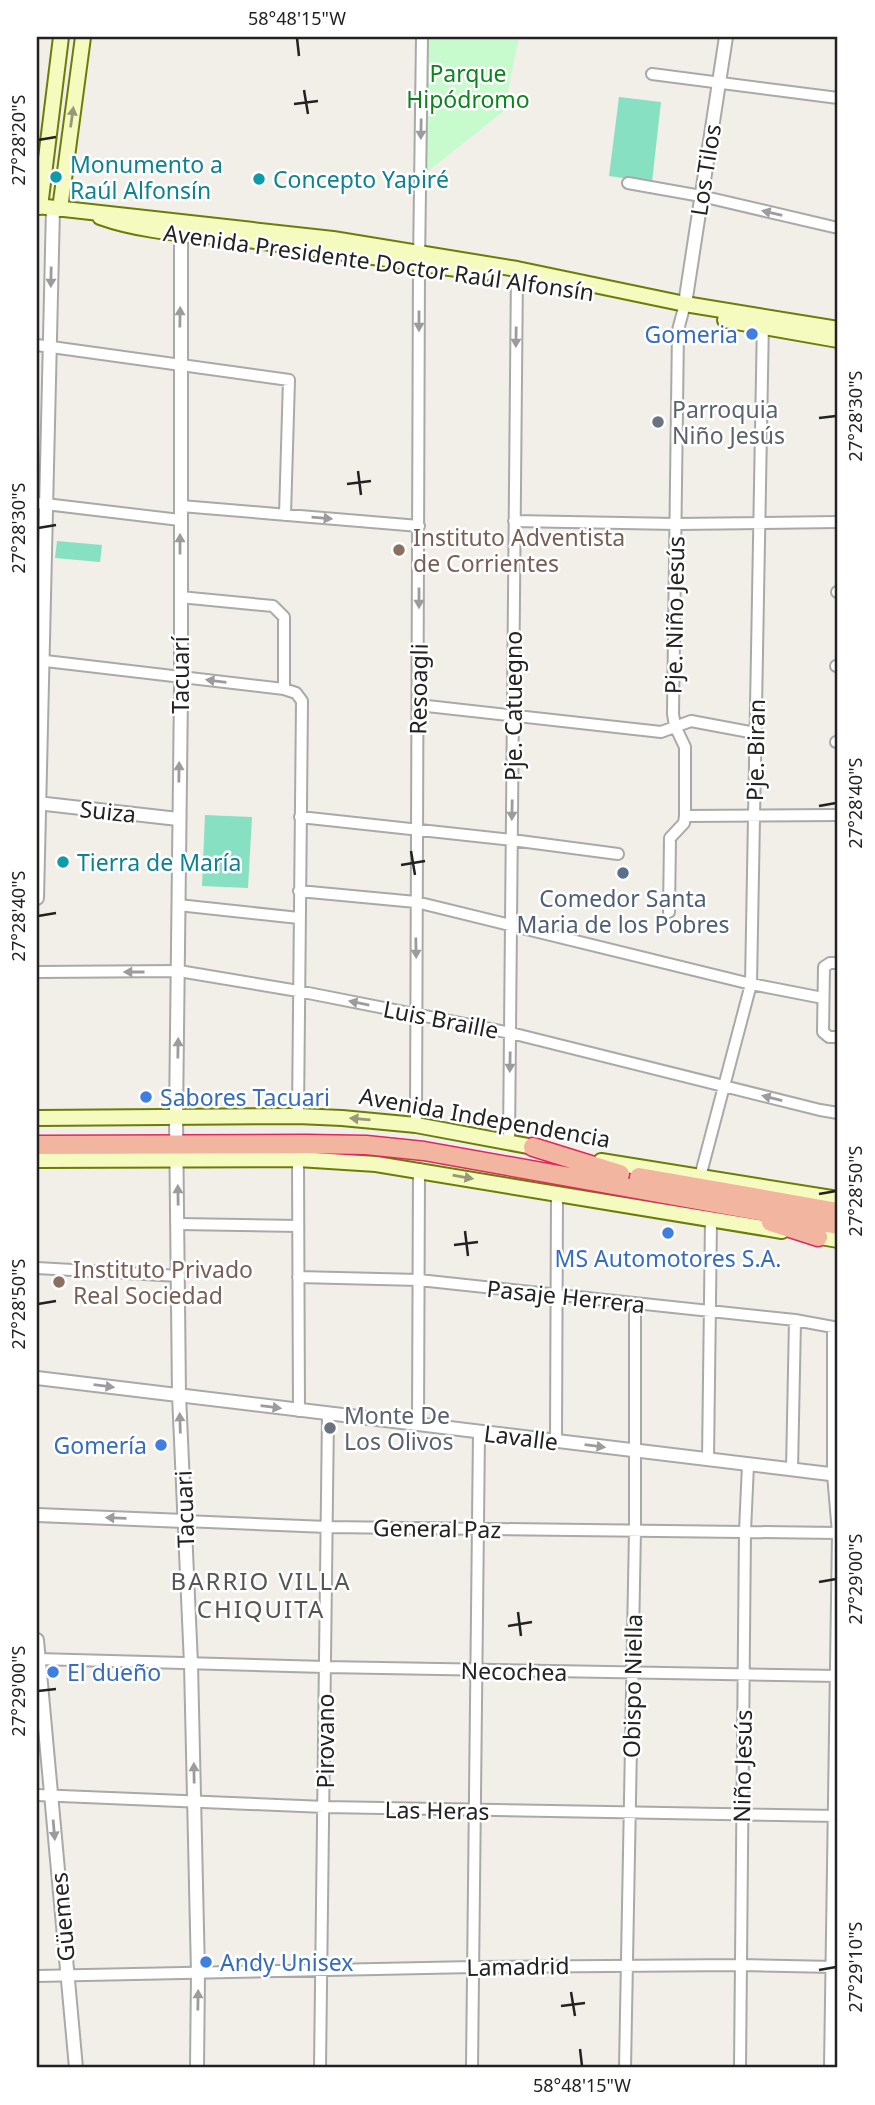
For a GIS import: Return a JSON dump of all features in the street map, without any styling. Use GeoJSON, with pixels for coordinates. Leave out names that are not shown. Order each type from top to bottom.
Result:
{"type":"FeatureCollection","features":[{"type":"Feature","properties":{"kind":"highway","name":"Avenida Independencia"},"geometry":{"type":"LineString","coordinates":[[37,1135],[177,1147],[298,1135],[406,1140],[477,1148],[697,1187],[838,1225]]}},
{"type":"Feature","properties":{"kind":"highway","name":"Avenida Independencia"},"geometry":{"type":"LineString","coordinates":[[37,1145],[177,1147],[306,1144],[389,1148],[697,1187]]}},
{"type":"Feature","properties":{"kind":"highway"},"geometry":{"type":"LineString","coordinates":[[533,1147],[620,1174]]}},
{"type":"Feature","properties":{"kind":"highway"},"geometry":{"type":"LineString","coordinates":[[697,1187],[835,1203]]}},
{"type":"Feature","properties":{"kind":"highway"},"geometry":{"type":"LineString","coordinates":[[697,1187],[818,1237]]}},
{"type":"Feature","properties":{"kind":"main road"},"geometry":{"type":"LineString","coordinates":[[48,208],[61,37]]}},
{"type":"Feature","properties":{"kind":"main road"},"geometry":{"type":"LineString","coordinates":[[48,208],[83,37]]}},
{"type":"Feature","properties":{"kind":"main road","name":"Avenida Presidente Doctor Raúl Alfonsín"},"geometry":{"type":"LineString","coordinates":[[48,208],[86,212],[118,224],[181,228],[330,250],[419,258],[517,274],[838,340]]}},
{"type":"Feature","properties":{"kind":"main road","name":"Avenida Presidente Doctor Raúl Alfonsín"},"geometry":{"type":"LineString","coordinates":[[762,323],[838,329]]}},
{"type":"Feature","properties":{"kind":"main road","name":"Avenida Independencia"},"geometry":{"type":"LineString","coordinates":[[37,1118],[298,1116],[416,1125],[621,1165],[697,1187]]}},
{"type":"Feature","properties":{"kind":"main road","name":"Avenida Independencia"},"geometry":{"type":"LineString","coordinates":[[37,1160],[177,1147],[364,1163],[419,1169],[838,1240]]}},
{"type":"Feature","properties":{"kind":"street","name":"Resoagli"},"geometry":{"type":"LineString","coordinates":[[416,1125],[422,37]]}},
{"type":"Feature","properties":{"kind":"street","name":"Los Tilos"},"geometry":{"type":"LineString","coordinates":[[684,307],[719,83],[723,37]]}},
{"type":"Feature","properties":{"kind":"street"},"geometry":{"type":"LineString","coordinates":[[652,74],[838,98]]}},
{"type":"Feature","properties":{"kind":"street"},"geometry":{"type":"LineString","coordinates":[[628,183],[701,195],[838,229]]}},
{"type":"Feature","properties":{"kind":"street"},"geometry":{"type":"LineString","coordinates":[[37,898],[43,346],[48,208]]}},
{"type":"Feature","properties":{"kind":"street","name":"Tacuarí"},"geometry":{"type":"LineString","coordinates":[[176,1117],[181,677],[181,228]]}},
{"type":"Feature","properties":{"kind":"street","name":"Pje. Catuegno"},"geometry":{"type":"LineString","coordinates":[[509,1142],[517,274]]}},
{"type":"Feature","properties":{"kind":"street","name":"Pje. Niño Jesús"},"geometry":{"type":"LineString","coordinates":[[669,912],[670,838],[684,823],[685,816],[685,747],[675,726],[673,714],[678,330],[684,307]]}},
{"type":"Feature","properties":{"kind":"street","name":"Pje. Biran"},"geometry":{"type":"LineString","coordinates":[[697,1187],[751,984],[762,323]]}},
{"type":"Feature","properties":{"kind":"street"},"geometry":{"type":"LineString","coordinates":[[43,346],[289,380],[285,515]]}},
{"type":"Feature","properties":{"kind":"street"},"geometry":{"type":"LineString","coordinates":[[42,503],[181,513],[285,515],[419,526]]}},
{"type":"Feature","properties":{"kind":"street"},"geometry":{"type":"LineString","coordinates":[[514,521],[758,525],[838,522]]}},
{"type":"Feature","properties":{"kind":"street"},"geometry":{"type":"LineString","coordinates":[[180,597],[273,606],[284,617],[284,689]]}},
{"type":"Feature","properties":{"kind":"street"},"geometry":{"type":"LineString","coordinates":[[40,660],[284,689],[296,694],[302,701],[298,1116]]}},
{"type":"Feature","properties":{"kind":"street"},"geometry":{"type":"LineString","coordinates":[[418,705],[661,732],[691,720],[755,733]]}},
{"type":"Feature","properties":{"kind":"street","name":"Suiza"},"geometry":{"type":"LineString","coordinates":[[38,803],[178,819]]}},
{"type":"Feature","properties":{"kind":"street"},"geometry":{"type":"LineString","coordinates":[[685,816],[838,815]]}},
{"type":"Feature","properties":{"kind":"street"},"geometry":{"type":"LineString","coordinates":[[300,817],[618,854]]}},
{"type":"Feature","properties":{"kind":"street"},"geometry":{"type":"LineString","coordinates":[[299,891],[416,902],[751,984],[823,998]]}},
{"type":"Feature","properties":{"kind":"street"},"geometry":{"type":"LineString","coordinates":[[178,905],[299,919]]}},
{"type":"Feature","properties":{"kind":"street"},"geometry":{"type":"LineString","coordinates":[[838,963],[830,963],[824,967],[823,998],[823,1032],[829,1037],[838,1037]]}},
{"type":"Feature","properties":{"kind":"street","name":"Luis Braille"},"geometry":{"type":"LineString","coordinates":[[37,972],[179,971],[298,991],[511,1034],[838,1113]]}},
{"type":"Feature","properties":{"kind":"street","name":"Tacuari"},"geometry":{"type":"LineString","coordinates":[[176,1117],[179,1395],[191,1664],[198,1973],[197,2068]]}},
{"type":"Feature","properties":{"kind":"street"},"geometry":{"type":"LineString","coordinates":[[298,1159],[299,1410]]}},
{"type":"Feature","properties":{"kind":"street"},"geometry":{"type":"LineString","coordinates":[[418,1425],[419,1169]]}},
{"type":"Feature","properties":{"kind":"street"},"geometry":{"type":"LineString","coordinates":[[556,1441],[557,1193]]}},
{"type":"Feature","properties":{"kind":"street"},"geometry":{"type":"LineString","coordinates":[[709,1460],[711,1220]]}},
{"type":"Feature","properties":{"kind":"street"},"geometry":{"type":"LineString","coordinates":[[179,1224],[298,1226]]}},
{"type":"Feature","properties":{"kind":"street"},"geometry":{"type":"LineString","coordinates":[[37,1268],[178,1276]]}},
{"type":"Feature","properties":{"kind":"street","name":"Pasaje Herrera"},"geometry":{"type":"LineString","coordinates":[[298,1277],[419,1280],[795,1320],[833,1327],[836,1474]]}},
{"type":"Feature","properties":{"kind":"street","name":"Obispo Niella"},"geometry":{"type":"LineString","coordinates":[[625,2068],[635,1530],[635,1304]]}},
{"type":"Feature","properties":{"kind":"street"},"geometry":{"type":"LineString","coordinates":[[792,1470],[795,1320]]}},
{"type":"Feature","properties":{"kind":"street","name":"Lavalle"},"geometry":{"type":"LineString","coordinates":[[37,1378],[836,1474]]}},
{"type":"Feature","properties":{"kind":"street","name":"Pirovano"},"geometry":{"type":"LineString","coordinates":[[320,2068],[328,1414]]}},
{"type":"Feature","properties":{"kind":"street"},"geometry":{"type":"LineString","coordinates":[[472,2068],[478,1432]]}},
{"type":"Feature","properties":{"kind":"street","name":"Niño Jesús"},"geometry":{"type":"LineString","coordinates":[[740,2068],[741,1815],[748,1465]]}},
{"type":"Feature","properties":{"kind":"street"},"geometry":{"type":"LineString","coordinates":[[830,2068],[835,1967],[838,1533],[836,1474]]}},
{"type":"Feature","properties":{"kind":"street","name":"General Paz"},"geometry":{"type":"LineString","coordinates":[[37,1515],[327,1527],[838,1533]]}},
{"type":"Feature","properties":{"kind":"street","name":"Güemes"},"geometry":{"type":"LineString","coordinates":[[37,1640],[76,2068]]}},
{"type":"Feature","properties":{"kind":"street","name":"Necochea"},"geometry":{"type":"LineString","coordinates":[[38,1659],[837,1676]]}},
{"type":"Feature","properties":{"kind":"street","name":"Las Heras"},"geometry":{"type":"LineString","coordinates":[[37,1795],[325,1807],[836,1816]]}},
{"type":"Feature","properties":{"kind":"street","name":"Lamadrid"},"geometry":{"type":"LineString","coordinates":[[67,1975],[628,1965],[835,1967]]}},
{"type":"Feature","properties":{"kind":"street"},"geometry":{"type":"LineString","coordinates":[[37,1976],[67,1975]]}},
{"type":"Feature","properties":{"kind":"green space","name":"Parque Hipódromo"},"geometry":{"type":"Polygon","coordinates":[[[427,37],[519,37],[504,111],[427,172],[427,37]]]}},
{"type":"Feature","properties":{"kind":"green space"},"geometry":{"type":"Polygon","coordinates":[[[619,97],[661,102],[652,182],[609,176],[619,97]]]}},
{"type":"Feature","properties":{"kind":"green space"},"geometry":{"type":"Polygon","coordinates":[[[57,541],[102,545],[100,562],[55,558],[57,541]]]}},
{"type":"Feature","properties":{"kind":"green space"},"geometry":{"type":"Polygon","coordinates":[[[205,815],[252,817],[248,888],[202,886],[205,815]]]}},
{"type":"Feature","properties":{"kind":"place","name":"Monumento a Raúl Alfonsín"},"geometry":{"type":"Point","coordinates":[56,177]}},
{"type":"Feature","properties":{"kind":"place","name":"Concepto Yapiré"},"geometry":{"type":"Point","coordinates":[259,179]}},
{"type":"Feature","properties":{"kind":"place","name":"Gomeria"},"geometry":{"type":"Point","coordinates":[752,334]}},
{"type":"Feature","properties":{"kind":"place","name":"Parroquia Niño Jesús"},"geometry":{"type":"Point","coordinates":[658,422]}},
{"type":"Feature","properties":{"kind":"place","name":"Instituto Adventista de Corrientes"},"geometry":{"type":"Point","coordinates":[399,550]}},
{"type":"Feature","properties":{"kind":"place","name":"Tierra de María"},"geometry":{"type":"Point","coordinates":[63,862]}},
{"type":"Feature","properties":{"kind":"place","name":"Comedor Santa Maria de los Pobres"},"geometry":{"type":"Point","coordinates":[623,873]}},
{"type":"Feature","properties":{"kind":"place","name":"Sabores Tacuari"},"geometry":{"type":"Point","coordinates":[146,1097]}},
{"type":"Feature","properties":{"kind":"place","name":"MS Automotores S.A."},"geometry":{"type":"Point","coordinates":[668,1233]}},
{"type":"Feature","properties":{"kind":"place","name":"Instituto Privado Real Sociedad"},"geometry":{"type":"Point","coordinates":[59,1282]}},
{"type":"Feature","properties":{"kind":"place","name":"Monte De Los Olivos"},"geometry":{"type":"Point","coordinates":[330,1428]}},
{"type":"Feature","properties":{"kind":"place","name":"Gomería"},"geometry":{"type":"Point","coordinates":[161,1445]}},
{"type":"Feature","properties":{"kind":"place","name":"El dueño"},"geometry":{"type":"Point","coordinates":[53,1672]}},
{"type":"Feature","properties":{"kind":"place","name":"Andy Unisex"},"geometry":{"type":"Point","coordinates":[206,1962]}},
{"type":"Feature","properties":{"kind":"district","name":"BARRIO VILLA CHIQUITA"},"geometry":{"type":"Point","coordinates":[261,1594]}}]}
